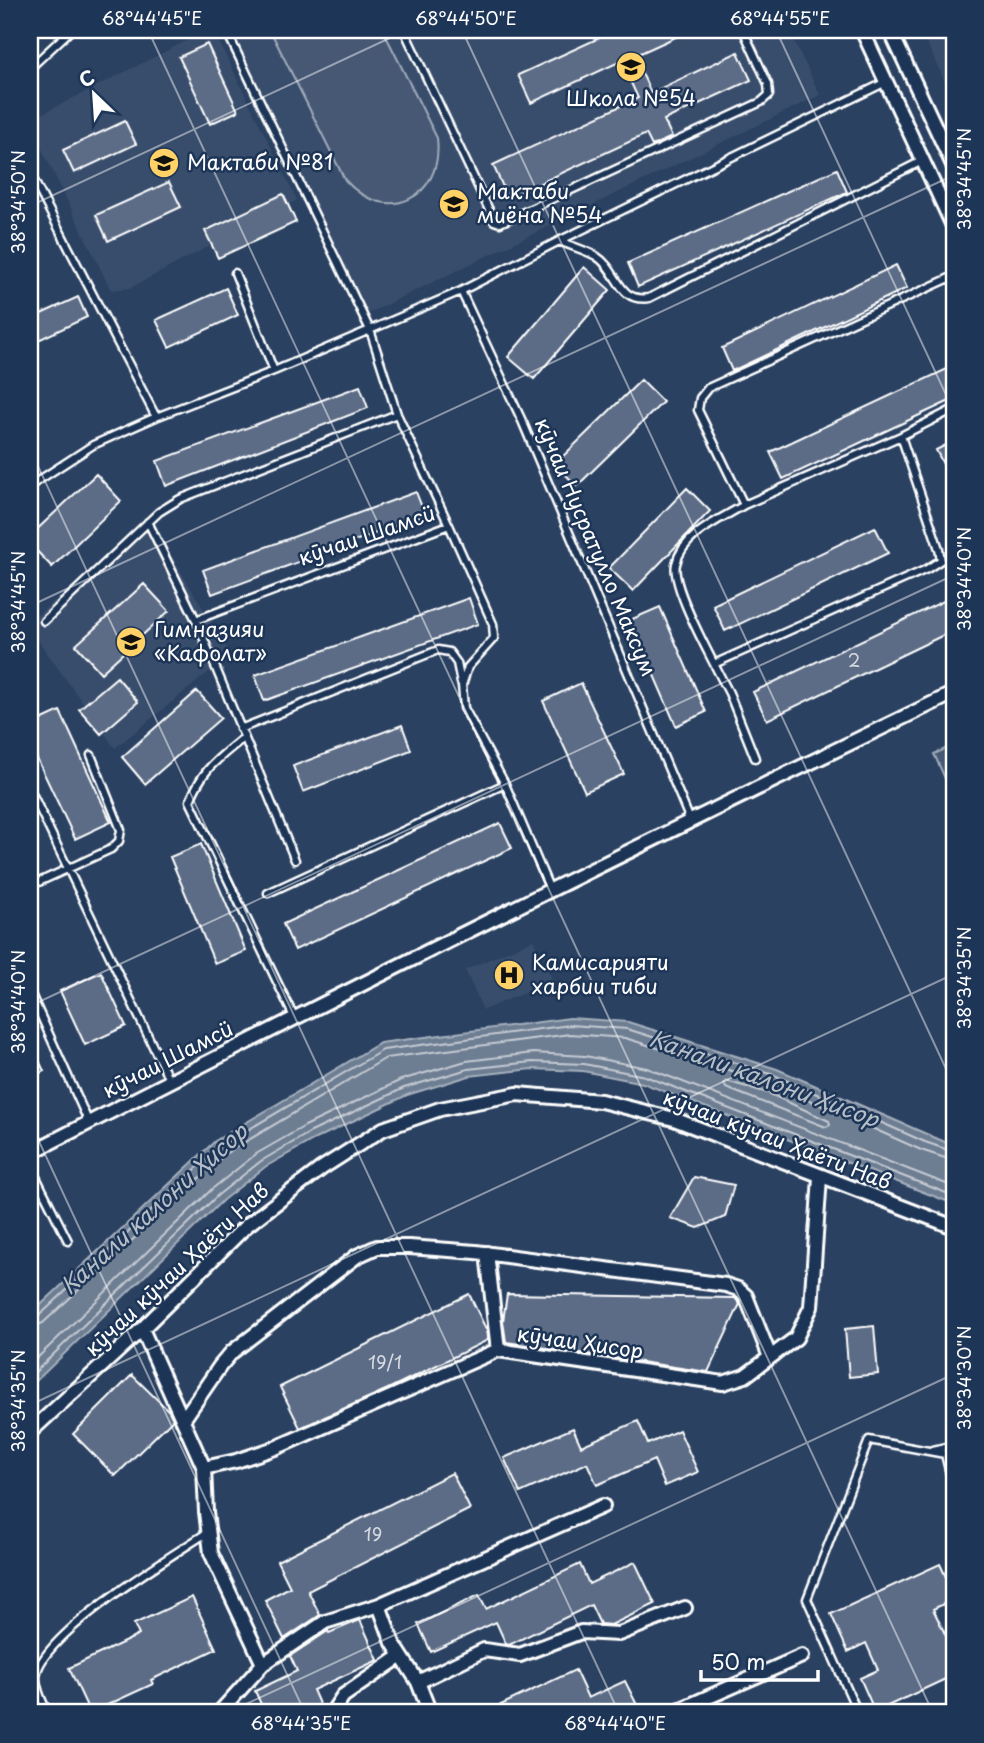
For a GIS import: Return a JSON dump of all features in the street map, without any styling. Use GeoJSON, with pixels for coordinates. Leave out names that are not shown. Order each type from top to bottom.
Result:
{"type":"FeatureCollection","features":[{"type":"Feature","properties":{"kind":"street"},"geometry":{"type":"LineString","coordinates":[[862,30],[954,228]]}},
{"type":"Feature","properties":{"kind":"street"},"geometry":{"type":"LineString","coordinates":[[890,30],[954,167]]}},
{"type":"Feature","properties":{"kind":"street","name":"кӯчаи Шамсӣ"},"geometry":{"type":"LineString","coordinates":[[30,1153],[294,1017],[690,820],[954,693]]}},
{"type":"Feature","properties":{"kind":"street","name":"кӯчаи кӯчаи Ҳаёти Нав"},"geometry":{"type":"LineString","coordinates":[[30,1432],[142,1329],[246,1226],[322,1168],[383,1129],[440,1109],[517,1094],[601,1101],[674,1119],[954,1227]]}},
{"type":"Feature","properties":{"kind":"street","name":"кӯчаи Ҳисор"},"geometry":{"type":"LineString","coordinates":[[204,1468],[275,1448],[498,1350],[723,1383],[745,1376],[796,1338],[811,1307],[820,1177]]}},
{"type":"Feature","properties":{"kind":"street"},"geometry":{"type":"LineString","coordinates":[[183,1420],[232,1352],[357,1256],[377,1247],[487,1253],[726,1285],[738,1289],[750,1304],[771,1357]]}},
{"type":"Feature","properties":{"kind":"street"},"geometry":{"type":"LineString","coordinates":[[487,1253],[498,1350]]}},
{"type":"Feature","properties":{"kind":"street"},"geometry":{"type":"LineString","coordinates":[[142,1329],[204,1468],[211,1553],[263,1664]]}},
{"type":"Feature","properties":{"kind":"street"},"geometry":{"type":"LineString","coordinates":[[219,1713],[263,1664],[325,1622],[379,1605],[603,1506]]}},
{"type":"Feature","properties":{"kind":"street"},"geometry":{"type":"LineString","coordinates":[[379,1605],[393,1643],[418,1682],[430,1713]]}},
{"type":"Feature","properties":{"kind":"street"},"geometry":{"type":"LineString","coordinates":[[418,1682],[484,1650],[520,1655],[581,1632],[619,1634],[685,1608]]}},
{"type":"Feature","properties":{"kind":"street"},"geometry":{"type":"LineString","coordinates":[[332,1713],[343,1696],[401,1656]]}},
{"type":"Feature","properties":{"kind":"street"},"geometry":{"type":"LineString","coordinates":[[672,1713],[802,1656]]}},
{"type":"Feature","properties":{"kind":"lane"},"geometry":{"type":"LineString","coordinates":[[30,68],[71,30]]}},
{"type":"Feature","properties":{"kind":"lane"},"geometry":{"type":"LineString","coordinates":[[226,30],[370,330],[397,414],[449,525]]}},
{"type":"Feature","properties":{"kind":"lane"},"geometry":{"type":"LineString","coordinates":[[404,30],[494,221],[500,223],[761,102],[769,95],[768,84],[743,30]]}},
{"type":"Feature","properties":{"kind":"lane"},"geometry":{"type":"LineString","coordinates":[[30,486],[93,445],[461,291],[886,82]]}},
{"type":"Feature","properties":{"kind":"lane"},"geometry":{"type":"LineString","coordinates":[[559,241],[597,257],[627,294],[638,300],[649,298],[922,161]]}},
{"type":"Feature","properties":{"kind":"lane"},"geometry":{"type":"LineString","coordinates":[[30,173],[156,417]]}},
{"type":"Feature","properties":{"kind":"lane"},"geometry":{"type":"LineString","coordinates":[[235,273],[274,371]]}},
{"type":"Feature","properties":{"kind":"lane"},"geometry":{"type":"LineString","coordinates":[[744,505],[698,410],[700,398],[708,388],[954,276]]}},
{"type":"Feature","properties":{"kind":"lane","name":"кӯчаи Нусратулло Максум"},"geometry":{"type":"LineString","coordinates":[[461,291],[523,423],[690,820]]}},
{"type":"Feature","properties":{"kind":"lane"},"geometry":{"type":"LineString","coordinates":[[755,758],[729,693],[676,582],[676,564],[685,547],[700,533],[744,505],[901,436],[954,409]]}},
{"type":"Feature","properties":{"kind":"lane"},"geometry":{"type":"LineString","coordinates":[[44,621],[159,512],[180,499],[397,414]]}},
{"type":"Feature","properties":{"kind":"lane"},"geometry":{"type":"LineString","coordinates":[[714,664],[927,569],[941,560],[901,436]]}},
{"type":"Feature","properties":{"kind":"lane"},"geometry":{"type":"LineString","coordinates":[[148,522],[196,620],[295,860]]}},
{"type":"Feature","properties":{"kind":"lane","name":"кӯчаи Шамсӣ"},"geometry":{"type":"LineString","coordinates":[[196,620],[449,525],[493,624],[494,638],[468,667],[462,685]]}},
{"type":"Feature","properties":{"kind":"lane"},"geometry":{"type":"LineString","coordinates":[[240,729],[438,650],[449,652],[457,663],[464,708],[505,784],[550,890]]}},
{"type":"Feature","properties":{"kind":"lane"},"geometry":{"type":"LineString","coordinates":[[243,738],[208,767],[191,801],[294,1017]]}},
{"type":"Feature","properties":{"kind":"lane"},"geometry":{"type":"LineString","coordinates":[[30,886],[111,849],[119,841],[121,830],[91,754]]}},
{"type":"Feature","properties":{"kind":"lane"},"geometry":{"type":"LineString","coordinates":[[268,893],[505,784]]}},
{"type":"Feature","properties":{"kind":"lane"},"geometry":{"type":"LineString","coordinates":[[30,789],[170,1082]]}},
{"type":"Feature","properties":{"kind":"lane"},"geometry":{"type":"LineString","coordinates":[[30,810],[38,806]]}},
{"type":"Feature","properties":{"kind":"lane"},"geometry":{"type":"LineString","coordinates":[[30,992],[32,1004],[89,1122]]}},
{"type":"Feature","properties":{"kind":"lane"},"geometry":{"type":"LineString","coordinates":[[30,1166],[68,1241]]}},
{"type":"Feature","properties":{"kind":"lane"},"geometry":{"type":"LineString","coordinates":[[858,1713],[807,1599],[869,1440],[945,1454],[954,1490]]}},
{"type":"Feature","properties":{"kind":"lane"},"geometry":{"type":"LineString","coordinates":[[929,1451],[954,1445]]}},
{"type":"Feature","properties":{"kind":"lane"},"geometry":{"type":"LineString","coordinates":[[48,1713],[36,1677],[43,1657],[81,1619],[208,1532]]}},
{"type":"Feature","properties":{"kind":"shaded area","name":"Мактаби №81"},"geometry":{"type":"Polygon","coordinates":[[[208,30],[213,30],[297,200],[130,288],[111,290],[30,125],[30,120],[208,30]]]}},
{"type":"Feature","properties":{"kind":"shaded area","name":"Мактаби миёна №54"},"geometry":{"type":"Polygon","coordinates":[[[230,30],[789,30],[820,95],[367,314],[230,30]]]}},
{"type":"Feature","properties":{"kind":"shaded area"},"geometry":{"type":"Polygon","coordinates":[[[270,30],[383,30],[437,138],[437,159],[431,177],[422,190],[409,199],[394,203],[378,201],[361,194],[345,180],[270,30]]]}},
{"type":"Feature","properties":{"kind":"shaded area"},"geometry":{"type":"Polygon","coordinates":[[[921,30],[954,30],[954,102],[921,30]]]}},
{"type":"Feature","properties":{"kind":"shaded area","name":"Гимназияи «Кафолат»"},"geometry":{"type":"Polygon","coordinates":[[[151,523],[231,654],[115,748],[30,629],[30,621],[151,523]]]}},
{"type":"Feature","properties":{"kind":"shaded area"},"geometry":{"type":"Polygon","coordinates":[[[954,745],[954,798],[934,754],[954,745]]]}},
{"type":"Feature","properties":{"kind":"shaded area","name":"Камисарияти харбии тиби"},"geometry":{"type":"Polygon","coordinates":[[[533,940],[553,981],[483,1010],[465,970],[533,940]]]}},
{"type":"Feature","properties":{"kind":"water","name":"Канали калони Ҳисор"},"geometry":{"type":"Polygon","coordinates":[[[570,1018],[628,1022],[777,1069],[954,1146],[954,1204],[643,1083],[583,1071],[532,1069],[469,1076],[407,1095],[313,1140],[265,1167],[223,1200],[30,1387],[30,1315],[215,1141],[380,1043],[570,1018]]]}},
{"type":"Feature","properties":{"kind":"building"},"geometry":{"type":"Polygon","coordinates":[[[607,30],[691,30],[634,56],[651,93],[738,52],[751,80],[664,120],[672,137],[652,146],[646,134],[508,198],[493,165],[638,98],[621,61],[531,103],[518,75],[608,34],[607,30]]]}},
{"type":"Feature","properties":{"kind":"building"},"geometry":{"type":"Polygon","coordinates":[[[207,44],[238,111],[210,124],[179,57],[207,44]]]}},
{"type":"Feature","properties":{"kind":"building"},"geometry":{"type":"Polygon","coordinates":[[[125,121],[136,144],[74,173],[63,150],[125,121]]]}},
{"type":"Feature","properties":{"kind":"building"},"geometry":{"type":"Polygon","coordinates":[[[837,169],[847,192],[638,287],[628,263],[837,169]]]}},
{"type":"Feature","properties":{"kind":"building"},"geometry":{"type":"Polygon","coordinates":[[[169,182],[181,207],[108,241],[96,215],[169,182]]]}},
{"type":"Feature","properties":{"kind":"building"},"geometry":{"type":"Polygon","coordinates":[[[283,194],[296,222],[218,258],[205,231],[283,194]]]}},
{"type":"Feature","properties":{"kind":"building"},"geometry":{"type":"Polygon","coordinates":[[[896,265],[907,288],[732,371],[722,348],[896,265]]]}},
{"type":"Feature","properties":{"kind":"building"},"geometry":{"type":"Polygon","coordinates":[[[584,267],[610,290],[534,379],[508,357],[584,267]]]}},
{"type":"Feature","properties":{"kind":"building"},"geometry":{"type":"Polygon","coordinates":[[[226,288],[238,315],[169,347],[156,320],[226,288]]]}},
{"type":"Feature","properties":{"kind":"building"},"geometry":{"type":"Polygon","coordinates":[[[78,297],[87,317],[30,344],[30,319],[78,297]]]}},
{"type":"Feature","properties":{"kind":"building"},"geometry":{"type":"Polygon","coordinates":[[[947,369],[954,384],[954,399],[783,479],[770,452],[947,369]]]}},
{"type":"Feature","properties":{"kind":"building"},"geometry":{"type":"Polygon","coordinates":[[[641,380],[663,402],[577,486],[555,464],[641,380]]]}},
{"type":"Feature","properties":{"kind":"building"},"geometry":{"type":"Polygon","coordinates":[[[360,386],[368,408],[166,486],[157,461],[360,386]]]}},
{"type":"Feature","properties":{"kind":"building"},"geometry":{"type":"Polygon","coordinates":[[[954,441],[954,486],[936,450],[954,441]]]}},
{"type":"Feature","properties":{"kind":"building"},"geometry":{"type":"Polygon","coordinates":[[[96,474],[121,501],[52,567],[30,544],[30,536],[96,474]]]}},
{"type":"Feature","properties":{"kind":"building"},"geometry":{"type":"Polygon","coordinates":[[[687,488],[710,511],[633,591],[609,568],[687,488]]]}},
{"type":"Feature","properties":{"kind":"building"},"geometry":{"type":"Polygon","coordinates":[[[416,492],[425,515],[212,594],[203,570],[416,492]]]}},
{"type":"Feature","properties":{"kind":"building"},"geometry":{"type":"Polygon","coordinates":[[[875,527],[888,553],[725,631],[713,605],[875,527]]]}},
{"type":"Feature","properties":{"kind":"building"},"geometry":{"type":"Polygon","coordinates":[[[144,584],[169,611],[101,673],[76,645],[144,584]]]}},
{"type":"Feature","properties":{"kind":"building"},"geometry":{"type":"Polygon","coordinates":[[[954,596],[954,630],[767,720],[753,692],[954,596]]]}},
{"type":"Feature","properties":{"kind":"building"},"geometry":{"type":"Polygon","coordinates":[[[469,598],[478,624],[264,701],[255,675],[469,598]]]}},
{"type":"Feature","properties":{"kind":"building"},"geometry":{"type":"Polygon","coordinates":[[[660,607],[706,712],[676,726],[630,620],[660,607]]]}},
{"type":"Feature","properties":{"kind":"building"},"geometry":{"type":"Polygon","coordinates":[[[117,677],[138,702],[101,734],[79,709],[117,677]]]}},
{"type":"Feature","properties":{"kind":"building"},"geometry":{"type":"Polygon","coordinates":[[[581,683],[624,774],[585,792],[543,701],[581,683]]]}},
{"type":"Feature","properties":{"kind":"building"},"geometry":{"type":"Polygon","coordinates":[[[197,691],[221,718],[145,784],[122,757],[197,691]]]}},
{"type":"Feature","properties":{"kind":"building"},"geometry":{"type":"Polygon","coordinates":[[[60,711],[111,822],[75,839],[30,744],[30,725],[60,711]]]}},
{"type":"Feature","properties":{"kind":"building"},"geometry":{"type":"Polygon","coordinates":[[[402,725],[411,750],[303,792],[293,766],[402,725]]]}},
{"type":"Feature","properties":{"kind":"building"},"geometry":{"type":"Polygon","coordinates":[[[500,823],[512,848],[295,950],[283,924],[500,823]]]}},
{"type":"Feature","properties":{"kind":"building"},"geometry":{"type":"Polygon","coordinates":[[[201,844],[246,951],[215,964],[170,857],[201,844]]]}},
{"type":"Feature","properties":{"kind":"building"},"geometry":{"type":"Polygon","coordinates":[[[101,972],[126,1026],[85,1045],[60,991],[101,972]]]}},
{"type":"Feature","properties":{"kind":"building"},"geometry":{"type":"Polygon","coordinates":[[[30,1041],[44,1071],[30,1078],[30,1041]]]}},
{"type":"Feature","properties":{"kind":"building"},"geometry":{"type":"Polygon","coordinates":[[[694,1177],[734,1185],[725,1217],[698,1228],[670,1218],[694,1177]]]}},
{"type":"Feature","properties":{"kind":"building"},"geometry":{"type":"Polygon","coordinates":[[[469,1294],[487,1331],[488,1340],[300,1428],[280,1387],[469,1294]]]}},
{"type":"Feature","properties":{"kind":"building"},"geometry":{"type":"Polygon","coordinates":[[[507,1294],[735,1298],[740,1304],[708,1372],[506,1342],[503,1321],[507,1294]]]}},
{"type":"Feature","properties":{"kind":"building"},"geometry":{"type":"Polygon","coordinates":[[[874,1326],[878,1374],[849,1377],[845,1329],[874,1326]]]}},
{"type":"Feature","properties":{"kind":"building"},"geometry":{"type":"Polygon","coordinates":[[[132,1375],[169,1411],[173,1419],[115,1476],[73,1434],[132,1375]]]}},
{"type":"Feature","properties":{"kind":"building"},"geometry":{"type":"Polygon","coordinates":[[[638,1421],[648,1444],[679,1430],[698,1472],[665,1486],[654,1460],[597,1485],[587,1463],[520,1493],[504,1458],[573,1428],[581,1446],[638,1421]]]}},
{"type":"Feature","properties":{"kind":"building"},"geometry":{"type":"Polygon","coordinates":[[[452,1473],[470,1509],[308,1591],[320,1615],[284,1639],[265,1600],[290,1587],[277,1561],[452,1473]]]}},
{"type":"Feature","properties":{"kind":"building"},"geometry":{"type":"Polygon","coordinates":[[[635,1562],[655,1604],[611,1625],[600,1624],[591,1605],[509,1645],[506,1644],[496,1622],[431,1652],[418,1624],[479,1595],[486,1609],[580,1564],[589,1584],[635,1562]]]}},
{"type":"Feature","properties":{"kind":"building"},"geometry":{"type":"Polygon","coordinates":[[[940,1564],[954,1599],[933,1609],[946,1636],[954,1632],[954,1675],[875,1712],[860,1678],[878,1670],[866,1643],[848,1652],[831,1614],[940,1564]]]}},
{"type":"Feature","properties":{"kind":"building"},"geometry":{"type":"Polygon","coordinates":[[[192,1597],[216,1649],[151,1680],[153,1684],[90,1713],[69,1668],[139,1635],[134,1624],[192,1597]]]}},
{"type":"Feature","properties":{"kind":"building"},"geometry":{"type":"Polygon","coordinates":[[[360,1620],[378,1660],[313,1690],[323,1713],[265,1713],[255,1691],[297,1671],[290,1656],[328,1631],[329,1633],[360,1620]]]}},
{"type":"Feature","properties":{"kind":"building"},"geometry":{"type":"Polygon","coordinates":[[[575,1670],[588,1698],[625,1681],[641,1713],[484,1713],[575,1670]]]}},
{"type":"Feature","properties":{"kind":"place","name":"Школа №54"},"geometry":{"type":"Point","coordinates":[631,67]}},
{"type":"Feature","properties":{"kind":"place","name":"Мактаби №81"},"geometry":{"type":"Point","coordinates":[164,163]}},
{"type":"Feature","properties":{"kind":"place","name":"Мактаби миёна №54"},"geometry":{"type":"Point","coordinates":[454,204]}},
{"type":"Feature","properties":{"kind":"place","name":"Гимназияи «Кафолат»"},"geometry":{"type":"Point","coordinates":[131,642]}},
{"type":"Feature","properties":{"kind":"place","name":"Камисарияти харбии тиби"},"geometry":{"type":"Point","coordinates":[509,975]}}]}
